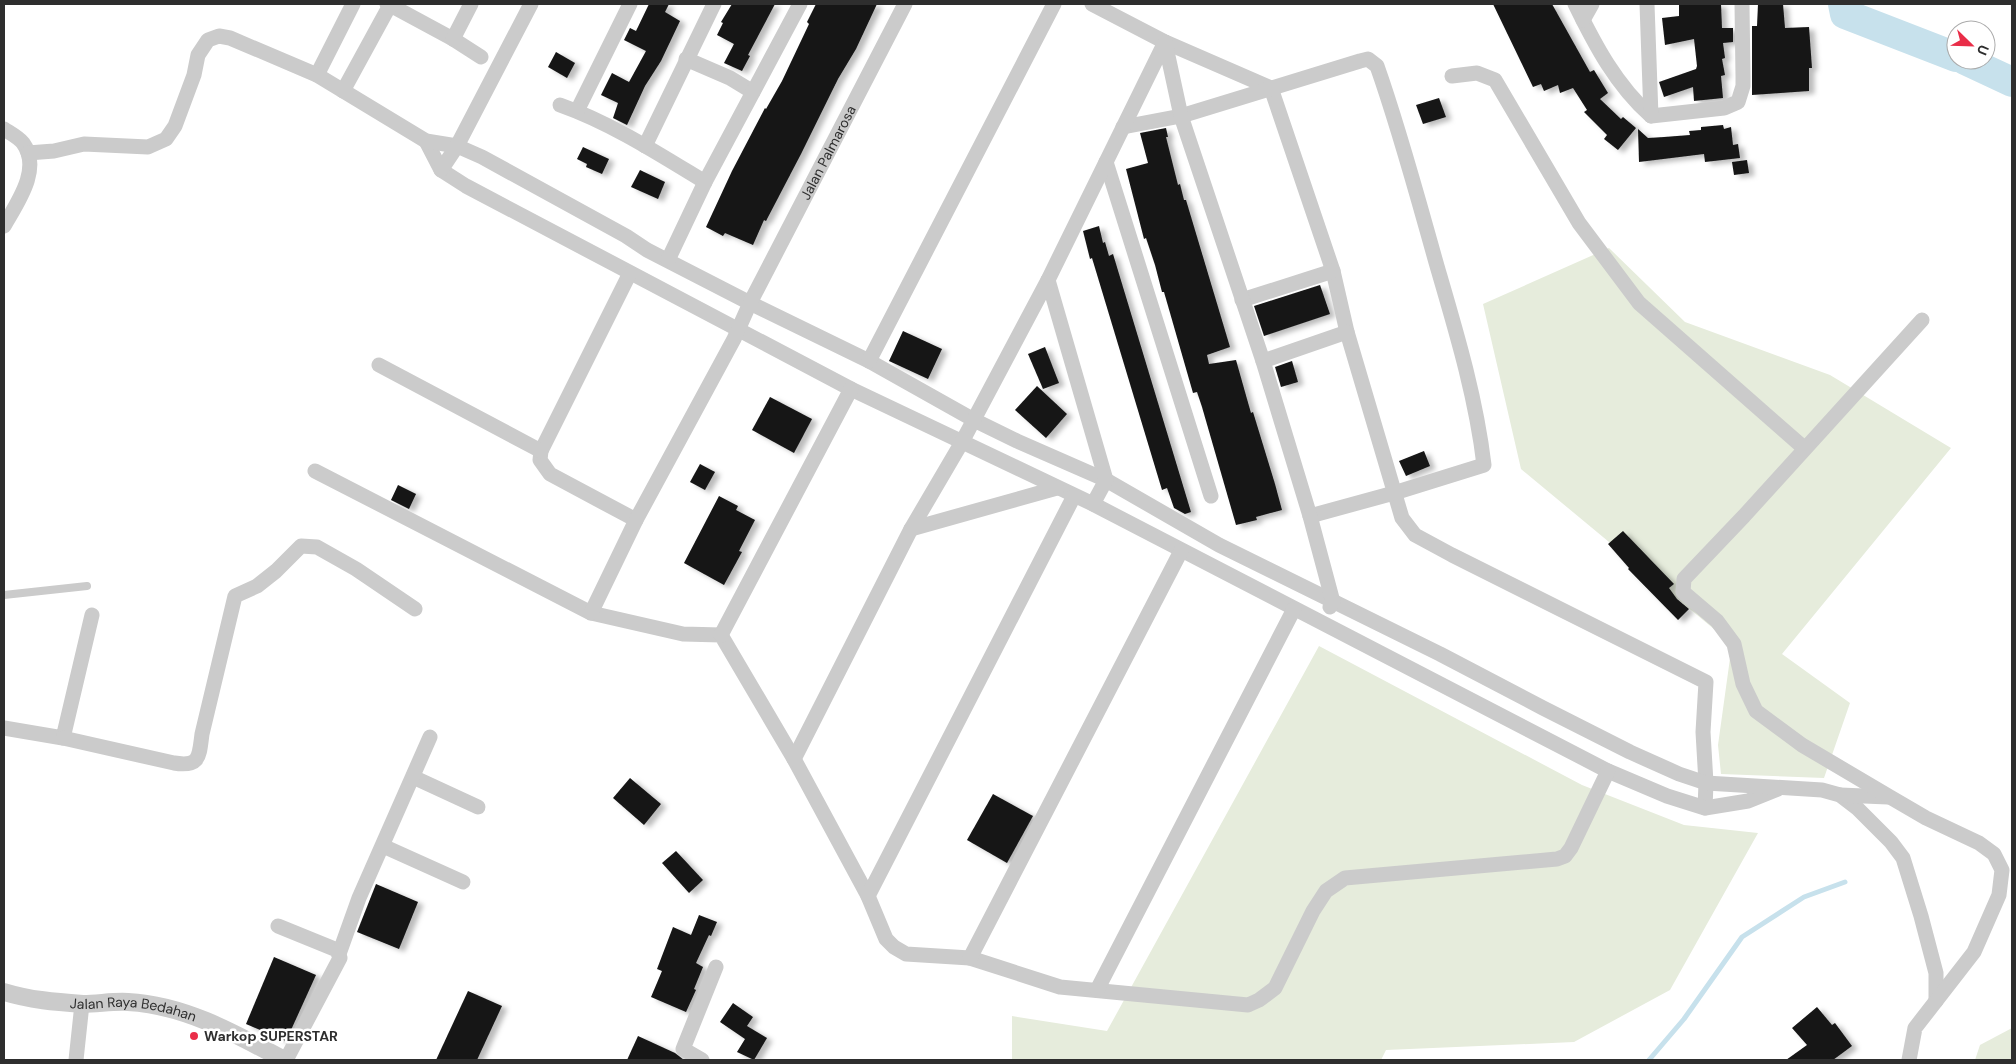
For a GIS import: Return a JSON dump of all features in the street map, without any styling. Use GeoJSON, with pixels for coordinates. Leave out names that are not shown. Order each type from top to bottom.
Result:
{"type":"FeatureCollection","features":[{"type":"Feature","properties":{"kind":"street"},"geometry":{"type":"LineString","coordinates":[[317,75],[353,4]]}},
{"type":"Feature","properties":{"kind":"street"},"geometry":{"type":"LineString","coordinates":[[453,39],[472,4]]}},
{"type":"Feature","properties":{"kind":"street"},"geometry":{"type":"LineString","coordinates":[[441,170],[456,146],[530,4]]}},
{"type":"Feature","properties":{"kind":"street"},"geometry":{"type":"LineString","coordinates":[[577,111],[630,4]]}},
{"type":"Feature","properties":{"kind":"street"},"geometry":{"type":"LineString","coordinates":[[644,146],[714,4]]}},
{"type":"Feature","properties":{"kind":"street"},"geometry":{"type":"LineString","coordinates":[[668,260],[705,182],[800,4]]}},
{"type":"Feature","properties":{"kind":"street","name":"Jalan Palmarosa"},"geometry":{"type":"LineString","coordinates":[[590,612],[636,520],[738,330],[750,303],[905,4]]}},
{"type":"Feature","properties":{"kind":"street"},"geometry":{"type":"LineString","coordinates":[[868,361],[1054,4]]}},
{"type":"Feature","properties":{"kind":"street"},"geometry":{"type":"LineString","coordinates":[[1092,4],[1165,42],[1272,88],[1333,271],[1347,332],[1402,518],[1416,535],[1452,555],[1706,682],[1703,732],[1706,783],[1705,808]]}},
{"type":"Feature","properties":{"kind":"street"},"geometry":{"type":"LineString","coordinates":[[1575,4],[1616,79],[1638,105],[1651,116],[1732,106],[1738,102],[1743,77],[1742,4]]}},
{"type":"Feature","properties":{"kind":"street"},"geometry":{"type":"LineString","coordinates":[[1583,20],[1592,4]]}},
{"type":"Feature","properties":{"kind":"street"},"geometry":{"type":"LineString","coordinates":[[1647,4],[1651,116]]}},
{"type":"Feature","properties":{"kind":"street"},"geometry":{"type":"LineString","coordinates":[[343,91],[389,5],[453,39],[481,57]]}},
{"type":"Feature","properties":{"kind":"street"},"geometry":{"type":"LineString","coordinates":[[28,153],[84,144],[148,147],[166,139],[175,126],[194,75],[198,56],[208,40],[219,36],[230,38],[317,75],[426,140],[456,146],[482,157],[668,260],[868,361],[974,420],[1106,480],[1219,545],[1440,654],[1630,752],[1706,783],[1784,787],[1822,790],[1840,795],[1890,797]]}},
{"type":"Feature","properties":{"kind":"street"},"geometry":{"type":"LineString","coordinates":[[1165,42],[1180,116],[1263,361],[1310,516],[1333,602],[1324,622]]}},
{"type":"Feature","properties":{"kind":"street"},"geometry":{"type":"LineString","coordinates":[[794,759],[911,529],[962,442],[1048,280],[1165,42]]}},
{"type":"Feature","properties":{"kind":"street"},"geometry":{"type":"LineString","coordinates":[[686,59],[730,78],[753,92]]}},
{"type":"Feature","properties":{"kind":"street"},"geometry":{"type":"LineString","coordinates":[[1123,127],[1180,116],[1368,60],[1377,66],[1411,174],[1465,364],[1481,436],[1484,465],[1394,494],[1310,516]]}},
{"type":"Feature","properties":{"kind":"street"},"geometry":{"type":"LineString","coordinates":[[1452,76],[1477,73],[1495,80],[1578,223],[1639,303],[1804,448]]}},
{"type":"Feature","properties":{"kind":"street"},"geometry":{"type":"LineString","coordinates":[[560,105],[577,111],[644,146],[705,182]]}},
{"type":"Feature","properties":{"kind":"street"},"geometry":{"type":"LineString","coordinates":[[4,129],[22,142],[30,158],[30,170],[26,186],[4,226]]}},
{"type":"Feature","properties":{"kind":"street"},"geometry":{"type":"LineString","coordinates":[[426,140],[441,170],[466,186],[851,388],[1093,504],[1608,770],[1667,796],[1705,808],[1748,801],[1784,787]]}},
{"type":"Feature","properties":{"kind":"street"},"geometry":{"type":"LineString","coordinates":[[1106,162],[1211,496]]}},
{"type":"Feature","properties":{"kind":"street"},"geometry":{"type":"LineString","coordinates":[[1242,300],[1333,271]]}},
{"type":"Feature","properties":{"kind":"street"},"geometry":{"type":"LineString","coordinates":[[630,273],[541,451],[540,460],[550,474],[636,520]]}},
{"type":"Feature","properties":{"kind":"street"},"geometry":{"type":"LineString","coordinates":[[1048,280],[1106,480],[1093,504]]}},
{"type":"Feature","properties":{"kind":"street"},"geometry":{"type":"LineString","coordinates":[[1909,1060],[1915,1028],[1974,952],[1999,895],[2002,870],[1994,854],[1979,843],[1926,818],[1802,745],[1756,711],[1743,684],[1734,644],[1717,621],[1683,592],[1684,579],[1744,516],[1922,320]]}},
{"type":"Feature","properties":{"kind":"street"},"geometry":{"type":"LineString","coordinates":[[1263,361],[1347,332]]}},
{"type":"Feature","properties":{"kind":"street"},"geometry":{"type":"LineString","coordinates":[[379,365],[541,451]]}},
{"type":"Feature","properties":{"kind":"street"},"geometry":{"type":"LineString","coordinates":[[722,635],[851,388]]}},
{"type":"Feature","properties":{"kind":"street"},"geometry":{"type":"LineString","coordinates":[[315,470],[590,612],[683,634],[722,635]]}},
{"type":"Feature","properties":{"kind":"street"},"geometry":{"type":"LineString","coordinates":[[911,529],[1057,488]]}},
{"type":"Feature","properties":{"kind":"street"},"geometry":{"type":"LineString","coordinates":[[868,896],[1074,496]]}},
{"type":"Feature","properties":{"kind":"street"},"geometry":{"type":"LineString","coordinates":[[4,728],[63,738],[174,763],[187,765],[196,761],[235,596],[256,586],[276,571],[301,546],[317,547],[356,568],[415,609]]}},
{"type":"Feature","properties":{"kind":"street"},"geometry":{"type":"LineString","coordinates":[[970,958],[1181,551]]}},
{"type":"Feature","properties":{"kind":"street"},"geometry":{"type":"LineString","coordinates":[[1097,990],[1294,608]]}},
{"type":"Feature","properties":{"kind":"street"},"geometry":{"type":"LineString","coordinates":[[63,738],[92,614]]}},
{"type":"Feature","properties":{"kind":"street"},"geometry":{"type":"LineString","coordinates":[[722,635],[794,759],[868,896],[886,939],[894,947],[906,954],[970,958],[1060,987],[1248,1005],[1259,1000],[1275,988],[1313,911],[1326,891],[1345,878],[1557,859],[1565,856],[1571,848],[1608,770]]}},
{"type":"Feature","properties":{"kind":"street"},"geometry":{"type":"LineString","coordinates":[[285,1060],[338,963],[339,954],[359,898],[430,737]]}},
{"type":"Feature","properties":{"kind":"street"},"geometry":{"type":"LineString","coordinates":[[412,777],[478,807]]}},
{"type":"Feature","properties":{"kind":"street"},"geometry":{"type":"LineString","coordinates":[[1840,795],[1864,815],[1891,842],[1903,858],[1936,973],[1936,1001]]}},
{"type":"Feature","properties":{"kind":"street"},"geometry":{"type":"LineString","coordinates":[[383,846],[463,882]]}},
{"type":"Feature","properties":{"kind":"street"},"geometry":{"type":"LineString","coordinates":[[278,926],[337,950],[339,954]]}},
{"type":"Feature","properties":{"kind":"street"},"geometry":{"type":"LineString","coordinates":[[702,1060],[683,1049],[716,967]]}},
{"type":"Feature","properties":{"kind":"street","name":"Jalan Raya Bedahan"},"geometry":{"type":"LineString","coordinates":[[4,992],[44,1001],[69,1001],[82,1004],[128,1002],[160,1006],[190,1014],[285,1060]]}},
{"type":"Feature","properties":{"kind":"street"},"geometry":{"type":"LineString","coordinates":[[76,1060],[80,1044],[82,1004]]}},
{"type":"Feature","properties":{"kind":"lane"},"geometry":{"type":"LineString","coordinates":[[4,595],[87,586]]}},
{"type":"Feature","properties":{"kind":"green space"},"geometry":{"type":"Polygon","coordinates":[[[1609,248],[1685,322],[1830,375],[1951,448],[1782,654],[1850,703],[1824,778],[1721,774],[1718,745],[1732,644],[1521,469],[1483,304],[1609,248]]]}},
{"type":"Feature","properties":{"kind":"green space"},"geometry":{"type":"Polygon","coordinates":[[[1319,646],[1582,785],[1684,825],[1758,833],[1670,990],[1574,1042],[1386,1050],[1381,1060],[1012,1060],[1012,1016],[1107,1031],[1319,646]]]}},
{"type":"Feature","properties":{"kind":"green space"},"geometry":{"type":"Polygon","coordinates":[[[2012,1028],[2012,1060],[1975,1060],[1980,1045],[2012,1028]]]}},
{"type":"Feature","properties":{"kind":"building"},"geometry":{"type":"Polygon","coordinates":[[[649,4],[669,4],[665,12],[680,21],[661,61],[645,86],[627,125],[613,118],[618,103],[601,95],[612,73],[629,82],[646,51],[624,40],[630,28],[636,31],[649,4]]]}},
{"type":"Feature","properties":{"kind":"building"},"geometry":{"type":"Polygon","coordinates":[[[732,4],[775,4],[748,55],[750,56],[742,71],[724,63],[734,44],[717,35],[723,23],[721,22],[732,4]]]}},
{"type":"Feature","properties":{"kind":"building"},"geometry":{"type":"Polygon","coordinates":[[[816,4],[877,4],[856,49],[838,79],[766,221],[764,220],[753,245],[725,233],[723,236],[706,227],[732,171],[765,108],[782,81],[809,24],[807,22],[816,4]]]}},
{"type":"Feature","properties":{"kind":"building"},"geometry":{"type":"Polygon","coordinates":[[[1493,4],[1552,4],[1590,72],[1594,70],[1608,93],[1600,99],[1621,119],[1623,117],[1636,128],[1618,150],[1604,139],[1607,135],[1584,112],[1587,110],[1573,88],[1560,93],[1558,85],[1544,91],[1541,84],[1533,87],[1493,4]]]}},
{"type":"Feature","properties":{"kind":"building"},"geometry":{"type":"Polygon","coordinates":[[[1679,4],[1721,4],[1722,28],[1733,28],[1733,42],[1723,43],[1725,58],[1722,59],[1725,75],[1721,76],[1723,98],[1694,101],[1693,87],[1664,97],[1659,82],[1696,69],[1697,66],[1694,39],[1665,45],[1662,18],[1679,16],[1679,4]]]}},
{"type":"Feature","properties":{"kind":"building"},"geometry":{"type":"Polygon","coordinates":[[[1758,4],[1783,4],[1785,28],[1809,27],[1812,68],[1809,68],[1809,91],[1752,95],[1752,26],[1757,26],[1758,4]]]}},
{"type":"Feature","properties":{"kind":"building"},"geometry":{"type":"Polygon","coordinates":[[[556,52],[575,63],[567,78],[548,67],[556,52]]]}},
{"type":"Feature","properties":{"kind":"building"},"geometry":{"type":"Polygon","coordinates":[[[1439,98],[1446,117],[1423,124],[1416,105],[1439,98]]]}},
{"type":"Feature","properties":{"kind":"building"},"geometry":{"type":"Polygon","coordinates":[[[1723,125],[1724,129],[1731,127],[1733,145],[1738,144],[1740,158],[1705,162],[1704,154],[1639,162],[1638,129],[1648,138],[1690,135],[1689,131],[1701,130],[1701,127],[1723,125]]]}},
{"type":"Feature","properties":{"kind":"building"},"geometry":{"type":"Polygon","coordinates":[[[1166,128],[1168,137],[1166,137],[1178,185],[1180,184],[1184,200],[1186,200],[1230,347],[1207,355],[1209,364],[1236,360],[1282,510],[1256,517],[1257,520],[1236,525],[1202,407],[1197,392],[1193,393],[1164,292],[1162,292],[1146,238],[1144,239],[1126,169],[1148,163],[1140,133],[1166,128]]]}},
{"type":"Feature","properties":{"kind":"building"},"geometry":{"type":"Polygon","coordinates":[[[583,147],[609,159],[602,174],[586,167],[587,164],[577,159],[583,147]]]}},
{"type":"Feature","properties":{"kind":"building"},"geometry":{"type":"Polygon","coordinates":[[[1747,160],[1749,173],[1734,175],[1732,162],[1747,160]]]}},
{"type":"Feature","properties":{"kind":"building"},"geometry":{"type":"Polygon","coordinates":[[[640,170],[665,182],[658,199],[631,187],[640,170]]]}},
{"type":"Feature","properties":{"kind":"building"},"geometry":{"type":"Polygon","coordinates":[[[1099,226],[1103,243],[1105,242],[1109,256],[1113,254],[1191,512],[1185,514],[1174,508],[1167,488],[1162,490],[1092,258],[1090,259],[1083,231],[1099,226]]]}},
{"type":"Feature","properties":{"kind":"building"},"geometry":{"type":"Polygon","coordinates":[[[1320,285],[1330,314],[1264,336],[1254,306],[1320,285]]]}},
{"type":"Feature","properties":{"kind":"building"},"geometry":{"type":"Polygon","coordinates":[[[903,331],[942,349],[928,379],[889,361],[903,331]]]}},
{"type":"Feature","properties":{"kind":"building"},"geometry":{"type":"Polygon","coordinates":[[[1045,347],[1059,383],[1043,389],[1028,354],[1045,347]]]}},
{"type":"Feature","properties":{"kind":"building"},"geometry":{"type":"Polygon","coordinates":[[[1292,361],[1298,382],[1281,387],[1275,367],[1292,361]]]}},
{"type":"Feature","properties":{"kind":"building"},"geometry":{"type":"Polygon","coordinates":[[[1037,386],[1067,414],[1046,438],[1015,410],[1037,386]]]}},
{"type":"Feature","properties":{"kind":"building"},"geometry":{"type":"Polygon","coordinates":[[[770,397],[812,419],[794,453],[752,430],[770,397]]]}},
{"type":"Feature","properties":{"kind":"building"},"geometry":{"type":"Polygon","coordinates":[[[1424,451],[1430,466],[1406,476],[1399,461],[1424,451]]]}},
{"type":"Feature","properties":{"kind":"building"},"geometry":{"type":"Polygon","coordinates":[[[700,464],[715,472],[705,490],[690,482],[700,464]]]}},
{"type":"Feature","properties":{"kind":"building"},"geometry":{"type":"Polygon","coordinates":[[[398,485],[416,494],[409,509],[391,500],[398,485]]]}},
{"type":"Feature","properties":{"kind":"building"},"geometry":{"type":"Polygon","coordinates":[[[719,496],[738,506],[736,510],[755,520],[739,551],[742,552],[724,585],[684,563],[719,496]]]}},
{"type":"Feature","properties":{"kind":"building"},"geometry":{"type":"Polygon","coordinates":[[[1623,531],[1674,584],[1669,588],[1677,599],[1689,609],[1678,620],[1628,569],[1608,544],[1623,531]]]}},
{"type":"Feature","properties":{"kind":"building"},"geometry":{"type":"Polygon","coordinates":[[[630,778],[661,804],[644,825],[613,798],[630,778]]]}},
{"type":"Feature","properties":{"kind":"building"},"geometry":{"type":"Polygon","coordinates":[[[993,794],[1033,816],[1007,863],[967,840],[993,794]]]}},
{"type":"Feature","properties":{"kind":"building"},"geometry":{"type":"Polygon","coordinates":[[[676,851],[703,880],[689,893],[662,863],[676,851]]]}},
{"type":"Feature","properties":{"kind":"building"},"geometry":{"type":"Polygon","coordinates":[[[376,884],[418,902],[399,949],[357,932],[376,884]]]}},
{"type":"Feature","properties":{"kind":"building"},"geometry":{"type":"Polygon","coordinates":[[[699,915],[717,922],[696,963],[703,967],[694,989],[696,990],[686,1012],[651,997],[662,971],[657,969],[673,927],[691,935],[699,915]]]}},
{"type":"Feature","properties":{"kind":"building"},"geometry":{"type":"Polygon","coordinates":[[[274,957],[316,975],[286,1041],[246,1024],[274,957]]]}},
{"type":"Feature","properties":{"kind":"building"},"geometry":{"type":"Polygon","coordinates":[[[468,991],[502,1006],[477,1060],[436,1060],[468,991]]]}},
{"type":"Feature","properties":{"kind":"building"},"geometry":{"type":"Polygon","coordinates":[[[733,1003],[753,1017],[747,1026],[767,1038],[754,1060],[737,1052],[745,1039],[720,1022],[733,1003]]]}},
{"type":"Feature","properties":{"kind":"building"},"geometry":{"type":"Polygon","coordinates":[[[1817,1007],[1832,1025],[1835,1023],[1852,1046],[1833,1060],[1786,1060],[1807,1045],[1792,1028],[1817,1007]]]}},
{"type":"Feature","properties":{"kind":"building"},"geometry":{"type":"Polygon","coordinates":[[[638,1036],[675,1053],[684,1060],[627,1060],[638,1036]]]}},
{"type":"Feature","properties":{"kind":"waterway"},"geometry":{"type":"LineString","coordinates":[[1843,4],[1845,14],[1946,53]]}},
{"type":"Feature","properties":{"kind":"waterway"},"geometry":{"type":"LineString","coordinates":[[1986,70],[2012,82]]}},
{"type":"Feature","properties":{"kind":"waterway"},"geometry":{"type":"LineString","coordinates":[[1649,1060],[1684,1019],[1742,937],[1804,897],[1845,882]]}},
{"type":"Feature","properties":{"kind":"place","name":"Warkop SUPERSTAR"},"geometry":{"type":"Point","coordinates":[194,1036]}}]}
